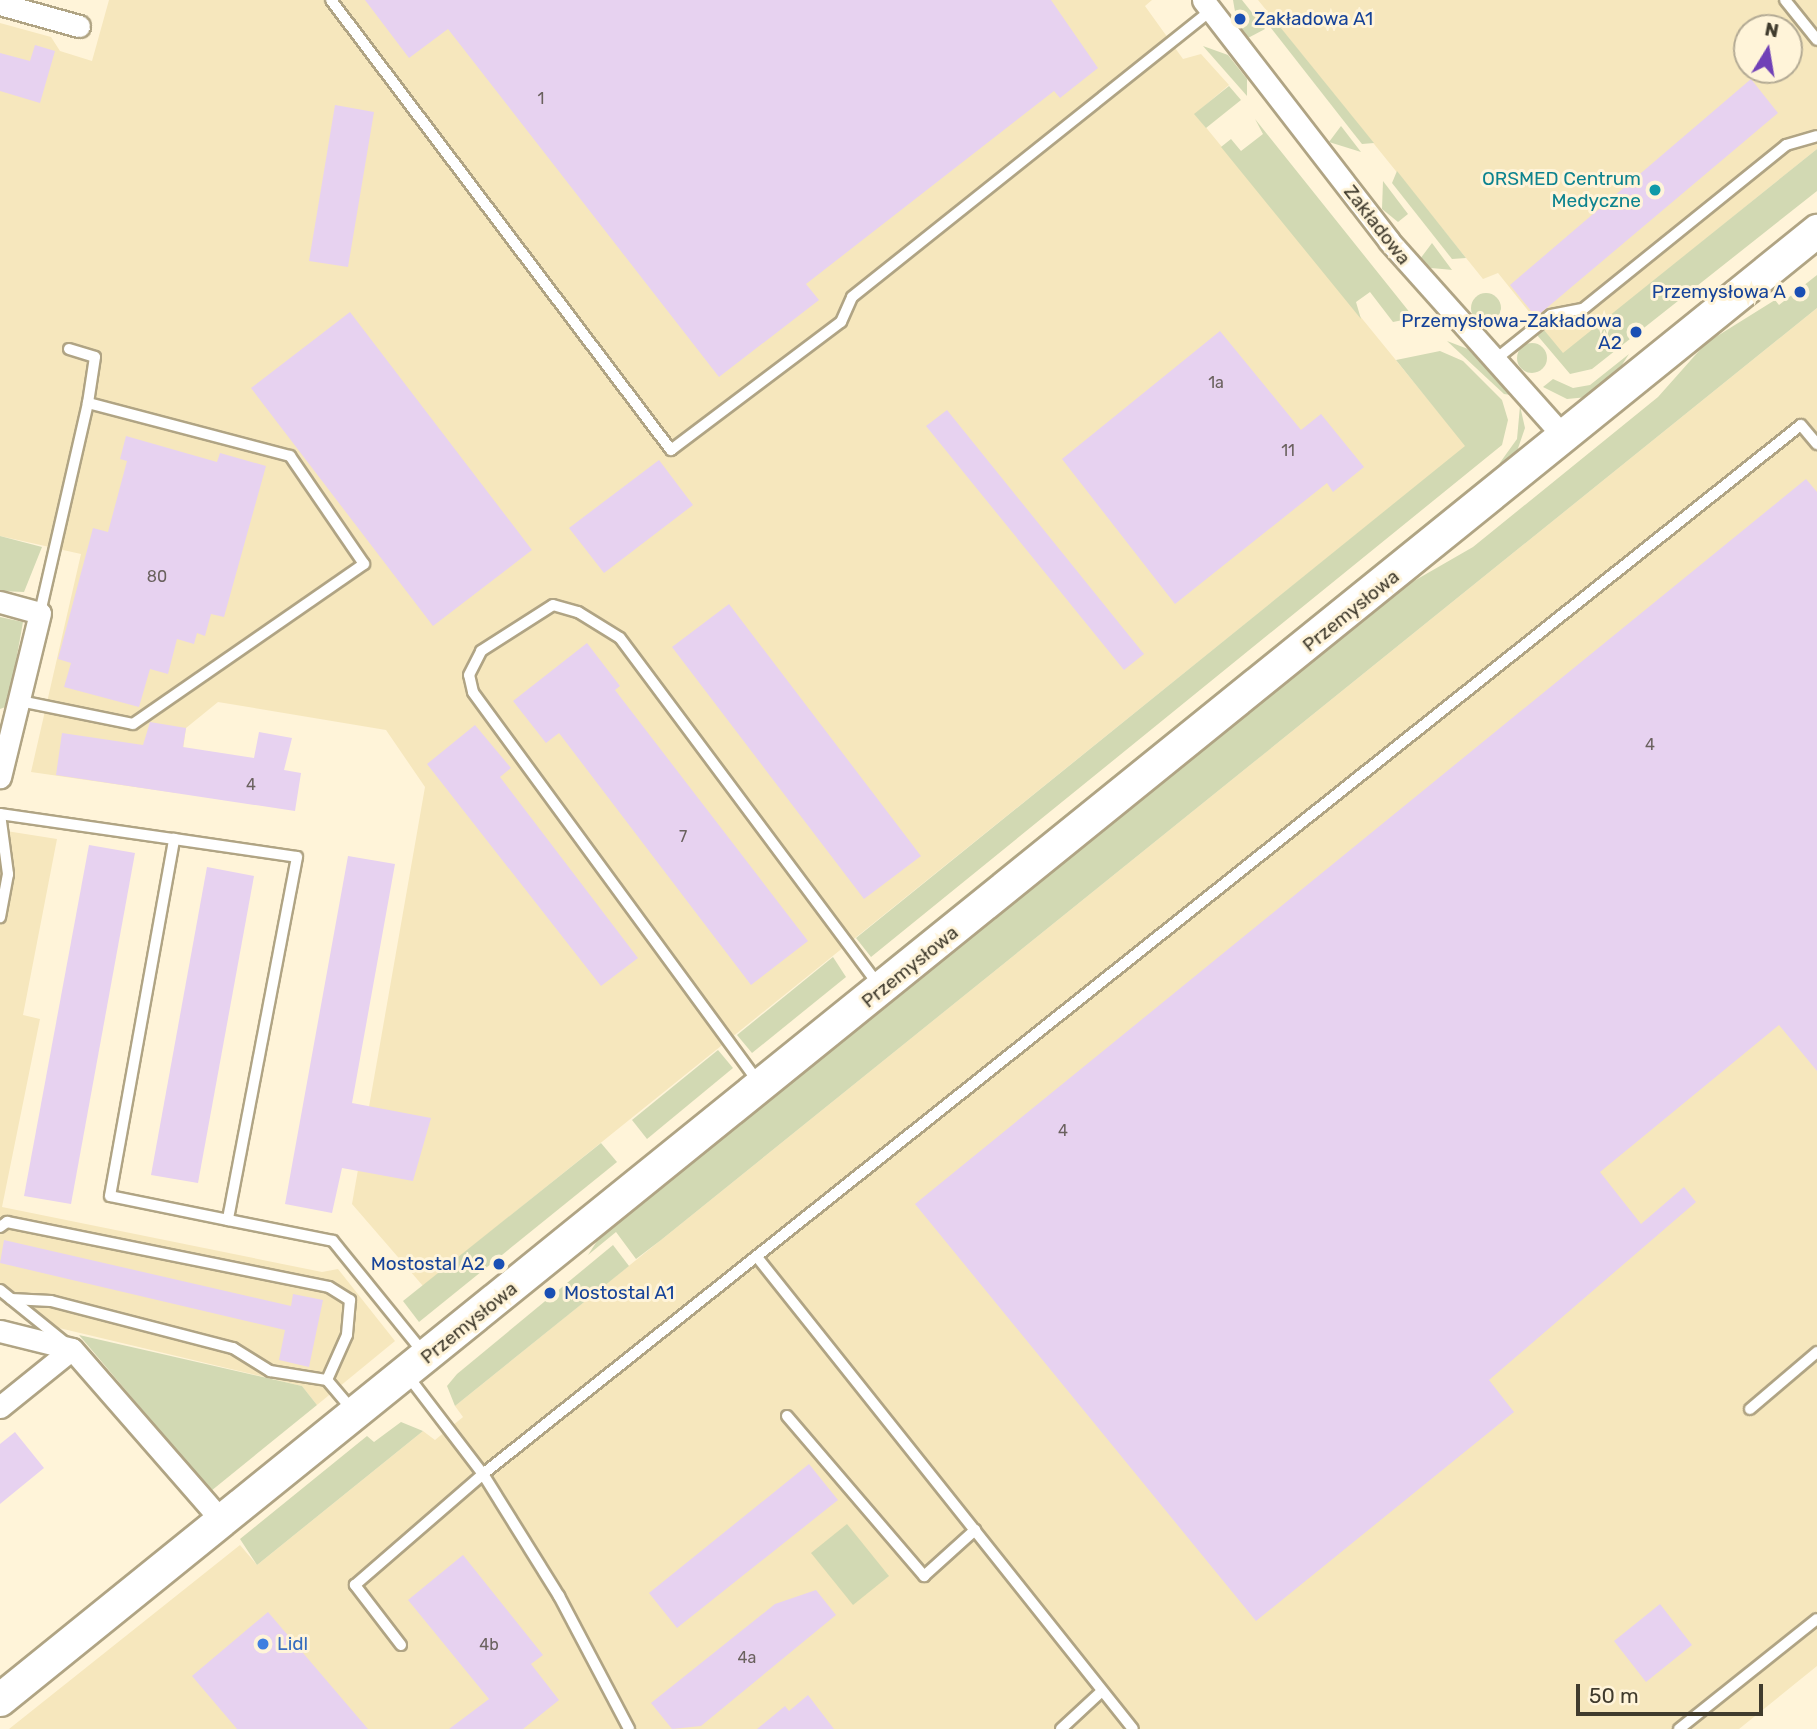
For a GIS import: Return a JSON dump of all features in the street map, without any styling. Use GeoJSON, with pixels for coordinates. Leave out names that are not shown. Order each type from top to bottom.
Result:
{"type":"FeatureCollection","features":[{"type":"Feature","properties":{"kind":"street"},"geometry":{"type":"LineString","coordinates":[[0,4],[79,26]]}},
{"type":"Feature","properties":{"kind":"street","name":"Zakładowa"},"geometry":{"type":"LineString","coordinates":[[1207,5],[1389,241],[1565,438]]}},
{"type":"Feature","properties":{"kind":"street","name":"Przemysłowa"},"geometry":{"type":"LineString","coordinates":[[0,1700],[1565,438],[1817,230]]}},
{"type":"Feature","properties":{"kind":"street"},"geometry":{"type":"LineString","coordinates":[[0,602],[40,613],[0,777]]}},
{"type":"Feature","properties":{"kind":"street"},"geometry":{"type":"LineString","coordinates":[[0,1331],[72,1349],[222,1521]]}},
{"type":"Feature","properties":{"kind":"street"},"geometry":{"type":"LineString","coordinates":[[0,1407],[72,1349]]}},
{"type":"Feature","properties":{"kind":"lane"},"geometry":{"type":"LineString","coordinates":[[331,0],[671,450],[841,322],[852,297],[1207,5]]}},
{"type":"Feature","properties":{"kind":"lane"},"geometry":{"type":"LineString","coordinates":[[1784,0],[1817,40]]}},
{"type":"Feature","properties":{"kind":"lane"},"geometry":{"type":"LineString","coordinates":[[1496,359],[1552,315],[1583,309],[1786,145],[1817,135]]}},
{"type":"Feature","properties":{"kind":"lane"},"geometry":{"type":"LineString","coordinates":[[40,613],[88,403],[95,357],[69,349]]}},
{"type":"Feature","properties":{"kind":"lane"},"geometry":{"type":"LineString","coordinates":[[20,701],[133,724],[364,564],[290,456],[88,403]]}},
{"type":"Feature","properties":{"kind":"lane"},"geometry":{"type":"LineString","coordinates":[[401,1645],[355,1586],[483,1475],[1801,425],[1817,444]]}},
{"type":"Feature","properties":{"kind":"lane"},"geometry":{"type":"LineString","coordinates":[[762,1087],[473,692],[469,675],[481,651],[553,605],[567,606],[620,638],[883,989]]}},
{"type":"Feature","properties":{"kind":"lane"},"geometry":{"type":"LineString","coordinates":[[0,917],[8,874],[0,814],[297,856],[228,1220]]}},
{"type":"Feature","properties":{"kind":"lane"},"geometry":{"type":"LineString","coordinates":[[174,839],[110,1196],[332,1241],[417,1365],[559,1596],[629,1729]]}},
{"type":"Feature","properties":{"kind":"lane"},"geometry":{"type":"LineString","coordinates":[[0,1227],[7,1222],[329,1287],[350,1300],[347,1335],[327,1380]]}},
{"type":"Feature","properties":{"kind":"lane"},"geometry":{"type":"LineString","coordinates":[[757,1257],[1133,1729]]}},
{"type":"Feature","properties":{"kind":"lane"},"geometry":{"type":"LineString","coordinates":[[0,1290],[72,1349]]}},
{"type":"Feature","properties":{"kind":"lane"},"geometry":{"type":"LineString","coordinates":[[11,1299],[51,1301],[233,1348],[270,1371],[327,1380],[355,1414]]}},
{"type":"Feature","properties":{"kind":"lane"},"geometry":{"type":"LineString","coordinates":[[1750,1409],[1817,1352]]}},
{"type":"Feature","properties":{"kind":"lane"},"geometry":{"type":"LineString","coordinates":[[787,1416],[924,1576],[975,1530]]}},
{"type":"Feature","properties":{"kind":"lane"},"geometry":{"type":"LineString","coordinates":[[1679,1729],[1817,1619]]}},
{"type":"Feature","properties":{"kind":"lane"},"geometry":{"type":"LineString","coordinates":[[1061,1729],[1102,1691]]}},
{"type":"Feature","properties":{"kind":"shaded area"},"geometry":{"type":"Polygon","coordinates":[[[109,0],[1152,0],[1145,6],[1183,59],[1201,54],[1229,85],[1195,114],[1466,446],[423,1286],[352,1204],[425,787],[386,730],[218,702],[186,728],[177,793],[31,772],[81,554],[0,536],[0,23],[51,37],[60,51],[92,61],[109,0]]]}},
{"type":"Feature","properties":{"kind":"shaded area"},"geometry":{"type":"Polygon","coordinates":[[[1258,0],[1817,0],[1817,149],[1563,354],[1498,273],[1483,279],[1258,0]]]}},
{"type":"Feature","properties":{"kind":"shaded area"},"geometry":{"type":"Polygon","coordinates":[[[1817,308],[1817,1666],[1739,1729],[9,1729],[240,1545],[257,1565],[423,1431],[435,1440],[463,1417],[455,1406],[1817,308]]]}},
{"type":"Feature","properties":{"kind":"shaded area"},"geometry":{"type":"Polygon","coordinates":[[[0,830],[57,839],[23,1015],[40,1019],[2,1207],[322,1272],[338,1269],[395,1341],[317,1405],[302,1386],[34,1322],[0,1299],[0,830]]]}},
{"type":"Feature","properties":{"kind":"green space"},"geometry":{"type":"Polygon","coordinates":[[[1233,0],[1242,0],[1265,29],[1248,38],[1237,23],[1233,0]]]}},
{"type":"Feature","properties":{"kind":"green space"},"geometry":{"type":"Polygon","coordinates":[[[1268,12],[1374,143],[1362,144],[1264,19],[1268,12]]]}},
{"type":"Feature","properties":{"kind":"green space"},"geometry":{"type":"Polygon","coordinates":[[[1203,46],[1228,55],[1247,79],[1247,96],[1203,46]]]}},
{"type":"Feature","properties":{"kind":"green space"},"geometry":{"type":"Polygon","coordinates":[[[1229,86],[1241,100],[1206,128],[1194,114],[1229,86]]]}},
{"type":"Feature","properties":{"kind":"green space"},"geometry":{"type":"Polygon","coordinates":[[[1255,119],[1411,314],[1408,319],[1393,322],[1370,292],[1356,302],[1361,319],[1221,147],[1231,139],[1241,151],[1263,134],[1255,119]]]}},
{"type":"Feature","properties":{"kind":"green space"},"geometry":{"type":"Polygon","coordinates":[[[1341,126],[1361,152],[1329,142],[1341,126]]]}},
{"type":"Feature","properties":{"kind":"green space"},"geometry":{"type":"Polygon","coordinates":[[[1817,149],[1817,191],[1592,369],[1570,374],[1537,335],[1544,330],[1563,353],[1817,149]]]}},
{"type":"Feature","properties":{"kind":"green space"},"geometry":{"type":"Polygon","coordinates":[[[1397,171],[1466,258],[1452,259],[1392,183],[1397,171]]]}},
{"type":"Feature","properties":{"kind":"green space"},"geometry":{"type":"Polygon","coordinates":[[[1383,181],[1408,214],[1398,222],[1382,209],[1383,181]]]}},
{"type":"Feature","properties":{"kind":"green space"},"geometry":{"type":"Polygon","coordinates":[[[1432,243],[1452,270],[1431,268],[1420,259],[1432,243]]]}},
{"type":"Feature","properties":{"kind":"green space"},"geometry":{"type":"Polygon","coordinates":[[[1817,275],[1817,308],[661,1240],[636,1259],[616,1232],[588,1255],[599,1238],[1400,589],[1473,547],[1658,397],[1706,343],[1775,300],[1779,305],[1817,275]]]}},
{"type":"Feature","properties":{"kind":"green space"},"geometry":{"type":"Polygon","coordinates":[[[1486,293],[1497,297],[1501,308],[1497,319],[1486,323],[1475,319],[1471,308],[1475,297],[1486,293]]]}},
{"type":"Feature","properties":{"kind":"green space"},"geometry":{"type":"Polygon","coordinates":[[[1447,341],[1468,349],[1511,395],[1504,394],[1447,341]]]}},
{"type":"Feature","properties":{"kind":"green space"},"geometry":{"type":"Polygon","coordinates":[[[1532,343],[1543,347],[1547,358],[1543,369],[1532,373],[1521,369],[1517,358],[1521,347],[1532,343]]]}},
{"type":"Feature","properties":{"kind":"green space"},"geometry":{"type":"Polygon","coordinates":[[[1440,351],[1463,361],[1502,400],[1508,420],[1502,445],[871,957],[856,938],[1465,446],[1396,360],[1440,351]]]}},
{"type":"Feature","properties":{"kind":"green space"},"geometry":{"type":"Polygon","coordinates":[[[1629,354],[1611,382],[1588,397],[1567,399],[1543,387],[1553,379],[1573,388],[1590,385],[1629,354]]]}},
{"type":"Feature","properties":{"kind":"green space"},"geometry":{"type":"Polygon","coordinates":[[[1520,406],[1525,428],[1515,457],[893,961],[883,962],[1499,464],[1517,439],[1520,406]]]}},
{"type":"Feature","properties":{"kind":"green space"},"geometry":{"type":"Polygon","coordinates":[[[0,536],[42,547],[24,592],[0,591],[0,536]]]}},
{"type":"Feature","properties":{"kind":"green space"},"geometry":{"type":"Polygon","coordinates":[[[0,617],[23,622],[8,706],[0,709],[0,617]]]}},
{"type":"Feature","properties":{"kind":"green space"},"geometry":{"type":"Polygon","coordinates":[[[833,957],[846,977],[752,1053],[737,1035],[833,957]]]}},
{"type":"Feature","properties":{"kind":"green space"},"geometry":{"type":"Polygon","coordinates":[[[718,1050],[733,1068],[647,1139],[632,1120],[718,1050]]]}},
{"type":"Feature","properties":{"kind":"green space"},"geometry":{"type":"Polygon","coordinates":[[[601,1143],[617,1162],[419,1322],[403,1301],[601,1143]]]}},
{"type":"Feature","properties":{"kind":"green space"},"geometry":{"type":"Polygon","coordinates":[[[613,1245],[629,1266],[455,1406],[447,1386],[457,1374],[613,1245]]]}},
{"type":"Feature","properties":{"kind":"green space"},"geometry":{"type":"Polygon","coordinates":[[[79,1335],[302,1386],[317,1405],[211,1491],[79,1335]]]}},
{"type":"Feature","properties":{"kind":"green space"},"geometry":{"type":"Polygon","coordinates":[[[401,1422],[423,1431],[257,1565],[240,1539],[367,1436],[374,1442],[401,1422]]]}},
{"type":"Feature","properties":{"kind":"green space"},"geometry":{"type":"Polygon","coordinates":[[[847,1524],[889,1576],[853,1605],[811,1553],[847,1524]]]}},
{"type":"Feature","properties":{"kind":"building"},"geometry":{"type":"Polygon","coordinates":[[[365,0],[1051,0],[1098,68],[1060,98],[1054,91],[806,284],[819,300],[719,377],[448,29],[409,58],[365,0]]]}},
{"type":"Feature","properties":{"kind":"building"},"geometry":{"type":"Polygon","coordinates":[[[35,45],[55,51],[40,103],[0,91],[0,53],[30,61],[35,45]]]}},
{"type":"Feature","properties":{"kind":"building","name":"ORSMED Centrum Medyczne"},"geometry":{"type":"Polygon","coordinates":[[[1745,84],[1755,84],[1778,113],[1536,317],[1510,285],[1745,84]]]}},
{"type":"Feature","properties":{"kind":"building"},"geometry":{"type":"Polygon","coordinates":[[[335,105],[374,112],[348,267],[309,261],[335,105]]]}},
{"type":"Feature","properties":{"kind":"building"},"geometry":{"type":"Polygon","coordinates":[[[350,312],[532,550],[433,626],[251,388],[350,312]]]}},
{"type":"Feature","properties":{"kind":"building"},"geometry":{"type":"Polygon","coordinates":[[[1220,331],[1301,430],[1321,414],[1364,467],[1333,492],[1327,483],[1175,604],[1062,459],[1220,331]]]}},
{"type":"Feature","properties":{"kind":"building"},"geometry":{"type":"Polygon","coordinates":[[[947,410],[1144,654],[1124,670],[926,426],[947,410]]]}},
{"type":"Feature","properties":{"kind":"building"},"geometry":{"type":"Polygon","coordinates":[[[126,436],[217,462],[220,453],[266,466],[224,617],[211,614],[205,636],[197,633],[194,644],[177,639],[168,674],[150,669],[139,707],[64,687],[71,663],[58,659],[93,528],[108,532],[127,461],[120,459],[126,436]]]}},
{"type":"Feature","properties":{"kind":"building"},"geometry":{"type":"Polygon","coordinates":[[[659,460],[693,505],[604,573],[569,528],[659,460]]]}},
{"type":"Feature","properties":{"kind":"building"},"geometry":{"type":"Polygon","coordinates":[[[1806,479],[1817,492],[1817,1071],[1779,1025],[1600,1172],[1641,1224],[1684,1187],[1696,1202],[1489,1380],[1514,1412],[1256,1621],[915,1204],[1806,479]]]}},
{"type":"Feature","properties":{"kind":"building"},"geometry":{"type":"Polygon","coordinates":[[[729,604],[921,856],[864,899],[672,647],[729,604]]]}},
{"type":"Feature","properties":{"kind":"building"},"geometry":{"type":"Polygon","coordinates":[[[587,643],[620,686],[615,690],[808,941],[751,985],[559,733],[546,743],[513,701],[587,643]]]}},
{"type":"Feature","properties":{"kind":"building"},"geometry":{"type":"Polygon","coordinates":[[[150,722],[186,728],[183,747],[254,758],[259,732],[292,738],[284,770],[301,773],[295,811],[56,775],[62,733],[143,745],[150,722]]]}},
{"type":"Feature","properties":{"kind":"building"},"geometry":{"type":"Polygon","coordinates":[[[475,725],[511,768],[500,777],[638,958],[601,986],[427,764],[475,725]]]}},
{"type":"Feature","properties":{"kind":"building"},"geometry":{"type":"Polygon","coordinates":[[[89,845],[135,853],[71,1204],[24,1196],[89,845]]]}},
{"type":"Feature","properties":{"kind":"building"},"geometry":{"type":"Polygon","coordinates":[[[348,856],[395,864],[352,1103],[431,1118],[413,1181],[342,1168],[332,1213],[285,1204],[348,856]]]}},
{"type":"Feature","properties":{"kind":"building"},"geometry":{"type":"Polygon","coordinates":[[[207,867],[254,876],[198,1183],[151,1175],[207,867]]]}},
{"type":"Feature","properties":{"kind":"building"},"geometry":{"type":"Polygon","coordinates":[[[4,1240],[291,1306],[293,1294],[323,1300],[309,1367],[279,1360],[285,1330],[0,1263],[4,1240]]]}},
{"type":"Feature","properties":{"kind":"building"},"geometry":{"type":"Polygon","coordinates":[[[15,1432],[44,1468],[0,1504],[0,1444],[15,1432]]]}},
{"type":"Feature","properties":{"kind":"building"},"geometry":{"type":"Polygon","coordinates":[[[809,1464],[838,1500],[677,1628],[649,1593],[809,1464]]]}},
{"type":"Feature","properties":{"kind":"building"},"geometry":{"type":"Polygon","coordinates":[[[463,1555],[543,1655],[531,1664],[559,1700],[523,1729],[449,1729],[489,1699],[408,1600],[463,1555]]]}},
{"type":"Feature","properties":{"kind":"building"},"geometry":{"type":"Polygon","coordinates":[[[816,1590],[836,1615],[701,1726],[672,1729],[651,1703],[775,1604],[816,1590]]]}},
{"type":"Feature","properties":{"kind":"building"},"geometry":{"type":"Polygon","coordinates":[[[1660,1604],[1692,1645],[1646,1682],[1614,1641],[1660,1604]]]}},
{"type":"Feature","properties":{"kind":"building","name":"Lidl"},"geometry":{"type":"Polygon","coordinates":[[[268,1612],[368,1729],[237,1729],[192,1676],[268,1612]]]}},
{"type":"Feature","properties":{"kind":"building"},"geometry":{"type":"Polygon","coordinates":[[[808,1695],[834,1729],[757,1729],[785,1706],[789,1711],[808,1695]]]}},
{"type":"Feature","properties":{"kind":"place","name":"Zakładowa A1"},"geometry":{"type":"Point","coordinates":[1240,19]}},
{"type":"Feature","properties":{"kind":"place","name":"ORSMED Centrum Medyczne"},"geometry":{"type":"Point","coordinates":[1655,190]}},
{"type":"Feature","properties":{"kind":"place","name":"Przemysłowa A"},"geometry":{"type":"Point","coordinates":[1800,292]}},
{"type":"Feature","properties":{"kind":"place","name":"Przemysłowa-Zakładowa A2"},"geometry":{"type":"Point","coordinates":[1636,332]}},
{"type":"Feature","properties":{"kind":"place","name":"Mostostal A2"},"geometry":{"type":"Point","coordinates":[499,1264]}},
{"type":"Feature","properties":{"kind":"place","name":"Mostostal A1"},"geometry":{"type":"Point","coordinates":[550,1293]}},
{"type":"Feature","properties":{"kind":"place","name":"Lidl"},"geometry":{"type":"Point","coordinates":[263,1644]}}]}
